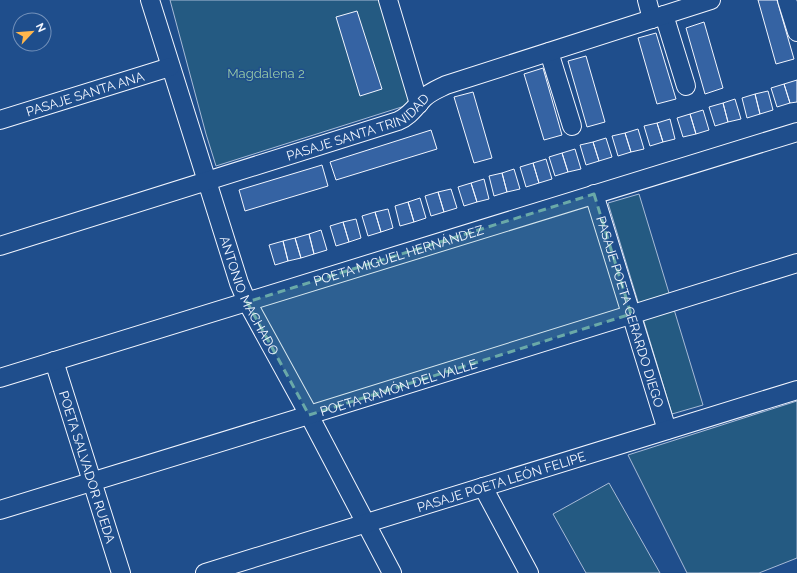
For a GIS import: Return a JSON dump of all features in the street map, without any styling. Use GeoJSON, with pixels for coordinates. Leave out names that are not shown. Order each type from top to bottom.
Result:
{"type":"FeatureCollection","features":[{"type":"Feature","properties":{"kind":"street","name":"ANTONIO MACHADO"},"geometry":{"type":"LineString","coordinates":[[150,0],[232,265],[247,302],[309,415],[392,573]]}},
{"type":"Feature","properties":{"kind":"street"},"geometry":{"type":"LineString","coordinates":[[388,0],[419,104]]}},
{"type":"Feature","properties":{"kind":"street"},"geometry":{"type":"LineString","coordinates":[[646,0],[658,17],[686,86]]}},
{"type":"Feature","properties":{"kind":"street","name":"PASAJE SANTA TRINIDAD"},"geometry":{"type":"LineString","coordinates":[[0,246],[398,121],[410,114],[430,94],[446,85],[711,0]]}},
{"type":"Feature","properties":{"kind":"street"},"geometry":{"type":"LineString","coordinates":[[787,0],[797,32]]}},
{"type":"Feature","properties":{"kind":"street"},"geometry":{"type":"LineString","coordinates":[[549,52],[572,126]]}},
{"type":"Feature","properties":{"kind":"street","name":"PASAJE SANTA ANA"},"geometry":{"type":"LineString","coordinates":[[0,120],[170,67]]}},
{"type":"Feature","properties":{"kind":"street","name":"POETA MIGUEL HERNÁNDEZ"},"geometry":{"type":"LineString","coordinates":[[0,378],[797,132]]}},
{"type":"Feature","properties":{"kind":"street","name":"PASAJE POETA GERARDO DIEGO"},"geometry":{"type":"LineString","coordinates":[[594,194],[667,430]]}},
{"type":"Feature","properties":{"kind":"street","name":"POETA RAMÓN DEL VALLE"},"geometry":{"type":"LineString","coordinates":[[0,510],[797,263]]}},
{"type":"Feature","properties":{"kind":"street","name":"POETA SALVADOR RUEDA"},"geometry":{"type":"LineString","coordinates":[[54,361],[121,573]]}},
{"type":"Feature","properties":{"kind":"street","name":"PASAJE POETA LEÓN FELIPE"},"geometry":{"type":"LineString","coordinates":[[205,573],[247,567],[366,523],[797,390]]}},
{"type":"Feature","properties":{"kind":"street"},"geometry":{"type":"LineString","coordinates":[[483,487],[529,573]]}},
{"type":"Feature","properties":{"kind":"highlighted area"},"geometry":{"type":"Polygon","coordinates":[[[594,194],[631,314],[309,415],[247,302],[594,194]]]}},
{"type":"Feature","properties":{"kind":"green space","name":"Magdalena 2"},"geometry":{"type":"Polygon","coordinates":[[[170,0],[380,0],[411,104],[216,166],[170,0]]]}},
{"type":"Feature","properties":{"kind":"green space"},"geometry":{"type":"Polygon","coordinates":[[[639,194],[703,405],[672,414],[608,203],[639,194]]]}},
{"type":"Feature","properties":{"kind":"green space"},"geometry":{"type":"Polygon","coordinates":[[[797,401],[797,558],[759,573],[687,573],[628,455],[797,401]]]}},
{"type":"Feature","properties":{"kind":"green space"},"geometry":{"type":"Polygon","coordinates":[[[609,483],[660,573],[586,573],[553,514],[609,483]]]}},
{"type":"Feature","properties":{"kind":"building"},"geometry":{"type":"Polygon","coordinates":[[[758,0],[777,0],[794,59],[776,64],[758,0]]]}},
{"type":"Feature","properties":{"kind":"building"},"geometry":{"type":"Polygon","coordinates":[[[357,11],[382,89],[360,96],[336,17],[357,11]]]}},
{"type":"Feature","properties":{"kind":"building"},"geometry":{"type":"Polygon","coordinates":[[[704,22],[723,88],[705,94],[686,28],[704,22]]]}},
{"type":"Feature","properties":{"kind":"building"},"geometry":{"type":"Polygon","coordinates":[[[656,33],[676,99],[657,104],[638,38],[656,33]]]}},
{"type":"Feature","properties":{"kind":"building"},"geometry":{"type":"Polygon","coordinates":[[[586,56],[605,122],[587,127],[568,61],[586,56]]]}},
{"type":"Feature","properties":{"kind":"building"},"geometry":{"type":"Polygon","coordinates":[[[543,68],[562,135],[544,140],[524,74],[543,68]]]}},
{"type":"Feature","properties":{"kind":"building"},"geometry":{"type":"Polygon","coordinates":[[[797,80],[797,102],[790,103],[784,84],[797,80]]]}},
{"type":"Feature","properties":{"kind":"building"},"geometry":{"type":"Polygon","coordinates":[[[784,84],[790,103],[777,107],[771,88],[784,84]]]}},
{"type":"Feature","properties":{"kind":"building"},"geometry":{"type":"Polygon","coordinates":[[[768,91],[773,110],[760,114],[755,94],[768,91]]]}},
{"type":"Feature","properties":{"kind":"building"},"geometry":{"type":"Polygon","coordinates":[[[473,92],[492,158],[474,163],[454,97],[473,92]]]}},
{"type":"Feature","properties":{"kind":"building"},"geometry":{"type":"Polygon","coordinates":[[[755,94],[760,114],[747,118],[742,98],[755,94]]]}},
{"type":"Feature","properties":{"kind":"building"},"geometry":{"type":"Polygon","coordinates":[[[735,99],[741,119],[728,122],[723,103],[735,99]]]}},
{"type":"Feature","properties":{"kind":"building"},"geometry":{"type":"Polygon","coordinates":[[[723,103],[728,122],[715,126],[709,107],[723,103]]]}},
{"type":"Feature","properties":{"kind":"building"},"geometry":{"type":"Polygon","coordinates":[[[703,110],[709,130],[696,134],[690,114],[703,110]]]}},
{"type":"Feature","properties":{"kind":"building"},"geometry":{"type":"Polygon","coordinates":[[[690,114],[696,134],[683,137],[677,118],[690,114]]]}},
{"type":"Feature","properties":{"kind":"building"},"geometry":{"type":"Polygon","coordinates":[[[670,119],[675,139],[663,142],[657,123],[670,119]]]}},
{"type":"Feature","properties":{"kind":"building"},"geometry":{"type":"Polygon","coordinates":[[[657,123],[663,142],[650,146],[644,126],[657,123]]]}},
{"type":"Feature","properties":{"kind":"building"},"geometry":{"type":"Polygon","coordinates":[[[638,129],[644,149],[631,152],[625,133],[638,129]]]}},
{"type":"Feature","properties":{"kind":"building"},"geometry":{"type":"Polygon","coordinates":[[[431,130],[437,149],[336,180],[330,162],[431,130]]]}},
{"type":"Feature","properties":{"kind":"building"},"geometry":{"type":"Polygon","coordinates":[[[625,133],[631,152],[618,156],[612,136],[625,133]]]}},
{"type":"Feature","properties":{"kind":"building"},"geometry":{"type":"Polygon","coordinates":[[[606,138],[612,157],[599,161],[593,142],[606,138]]]}},
{"type":"Feature","properties":{"kind":"building"},"geometry":{"type":"Polygon","coordinates":[[[593,142],[599,161],[586,165],[580,145],[593,142]]]}},
{"type":"Feature","properties":{"kind":"building"},"geometry":{"type":"Polygon","coordinates":[[[575,149],[581,169],[568,172],[562,153],[575,149]]]}},
{"type":"Feature","properties":{"kind":"building"},"geometry":{"type":"Polygon","coordinates":[[[562,153],[568,172],[555,176],[549,157],[562,153]]]}},
{"type":"Feature","properties":{"kind":"building"},"geometry":{"type":"Polygon","coordinates":[[[546,159],[552,179],[539,183],[533,163],[546,159]]]}},
{"type":"Feature","properties":{"kind":"building"},"geometry":{"type":"Polygon","coordinates":[[[533,163],[539,183],[526,187],[520,167],[533,163]]]}},
{"type":"Feature","properties":{"kind":"building"},"geometry":{"type":"Polygon","coordinates":[[[322,165],[328,186],[245,211],[239,190],[322,165]]]}},
{"type":"Feature","properties":{"kind":"building"},"geometry":{"type":"Polygon","coordinates":[[[514,169],[520,189],[507,192],[502,173],[514,169]]]}},
{"type":"Feature","properties":{"kind":"building"},"geometry":{"type":"Polygon","coordinates":[[[502,173],[507,192],[494,196],[489,176],[502,173]]]}},
{"type":"Feature","properties":{"kind":"building"},"geometry":{"type":"Polygon","coordinates":[[[484,179],[489,199],[477,202],[471,183],[484,179]]]}},
{"type":"Feature","properties":{"kind":"building"},"geometry":{"type":"Polygon","coordinates":[[[471,183],[477,202],[464,206],[458,187],[471,183]]]}},
{"type":"Feature","properties":{"kind":"building"},"geometry":{"type":"Polygon","coordinates":[[[451,189],[457,208],[444,212],[438,192],[451,189]]]}},
{"type":"Feature","properties":{"kind":"building"},"geometry":{"type":"Polygon","coordinates":[[[438,192],[444,212],[431,216],[425,196],[438,192]]]}},
{"type":"Feature","properties":{"kind":"building"},"geometry":{"type":"Polygon","coordinates":[[[420,198],[426,218],[414,222],[408,202],[420,198]]]}},
{"type":"Feature","properties":{"kind":"building"},"geometry":{"type":"Polygon","coordinates":[[[408,202],[414,222],[400,226],[395,206],[408,202]]]}},
{"type":"Feature","properties":{"kind":"building"},"geometry":{"type":"Polygon","coordinates":[[[388,209],[393,228],[381,232],[375,212],[388,209]]]}},
{"type":"Feature","properties":{"kind":"building"},"geometry":{"type":"Polygon","coordinates":[[[375,212],[381,232],[368,236],[362,216],[375,212]]]}},
{"type":"Feature","properties":{"kind":"building"},"geometry":{"type":"Polygon","coordinates":[[[356,219],[361,238],[349,242],[343,222],[356,219]]]}},
{"type":"Feature","properties":{"kind":"building"},"geometry":{"type":"Polygon","coordinates":[[[343,222],[349,242],[336,246],[330,226],[343,222]]]}},
{"type":"Feature","properties":{"kind":"building"},"geometry":{"type":"Polygon","coordinates":[[[321,230],[327,250],[314,254],[309,234],[321,230]]]}},
{"type":"Feature","properties":{"kind":"building"},"geometry":{"type":"Polygon","coordinates":[[[309,234],[314,254],[301,258],[295,238],[309,234]]]}},
{"type":"Feature","properties":{"kind":"building"},"geometry":{"type":"Polygon","coordinates":[[[295,238],[301,258],[288,261],[283,241],[295,238]]]}},
{"type":"Feature","properties":{"kind":"building"},"geometry":{"type":"Polygon","coordinates":[[[283,241],[288,261],[275,265],[269,245],[283,241]]]}}]}
